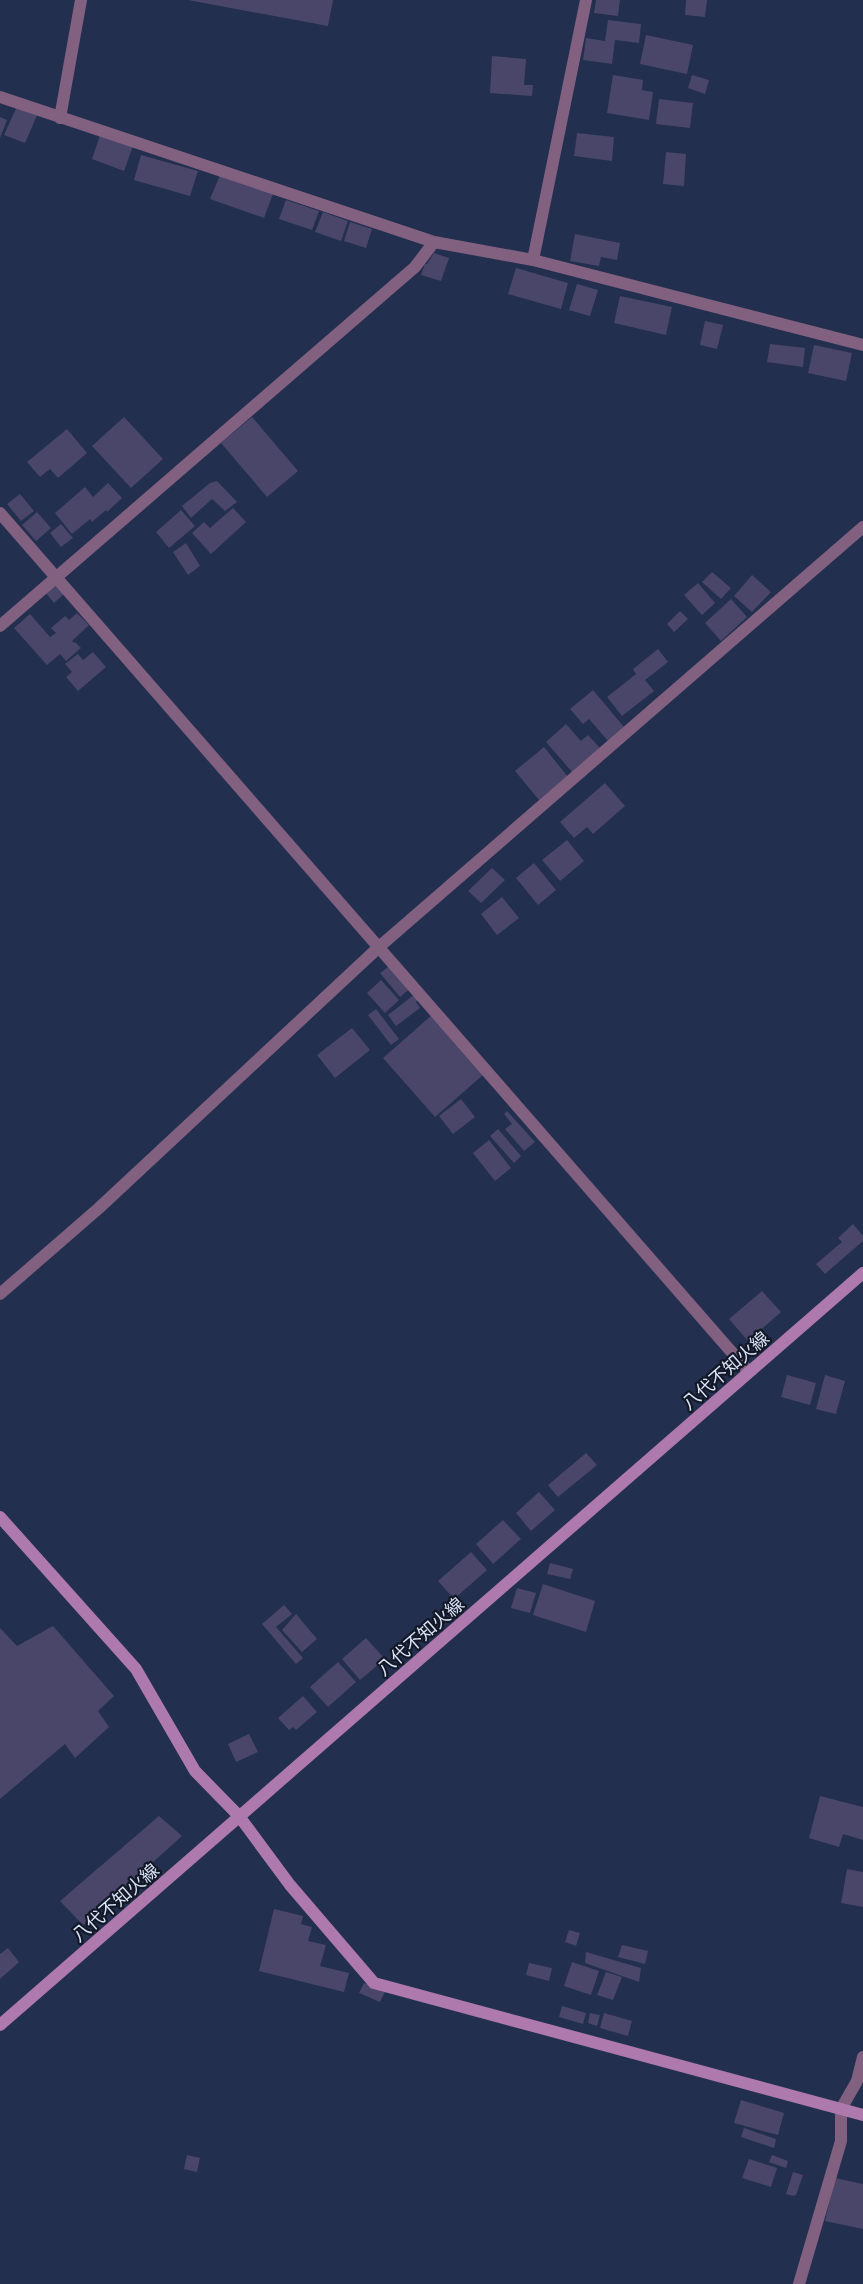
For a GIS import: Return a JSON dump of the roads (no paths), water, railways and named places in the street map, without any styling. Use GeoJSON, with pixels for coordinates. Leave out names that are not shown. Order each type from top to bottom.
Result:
{"type":"FeatureCollection","features":[{"type":"Feature","properties":{"kind":"main road","name":"八代不知火線"},"geometry":{"type":"LineString","coordinates":[[0,2025],[863,1273]]}},
{"type":"Feature","properties":{"kind":"main road"},"geometry":{"type":"LineString","coordinates":[[0,1516],[136,1669],[195,1771],[239,1816],[290,1885],[374,1983],[863,2115]]}},
{"type":"Feature","properties":{"kind":"street"},"geometry":{"type":"LineString","coordinates":[[60,118],[81,0]]}},
{"type":"Feature","properties":{"kind":"street"},"geometry":{"type":"LineString","coordinates":[[532,260],[586,0]]}},
{"type":"Feature","properties":{"kind":"street"},"geometry":{"type":"LineString","coordinates":[[0,97],[434,242],[532,260],[863,346]]}},
{"type":"Feature","properties":{"kind":"street"},"geometry":{"type":"LineString","coordinates":[[0,626],[415,267],[434,242]]}},
{"type":"Feature","properties":{"kind":"street"},"geometry":{"type":"LineString","coordinates":[[0,514],[749,1372]]}},
{"type":"Feature","properties":{"kind":"street"},"geometry":{"type":"LineString","coordinates":[[0,1294],[99,1208],[379,947],[863,527]]}},
{"type":"Feature","properties":{"kind":"street"},"geometry":{"type":"LineString","coordinates":[[799,2284],[841,2141],[841,2109],[857,2081],[863,2057]]}}]}
